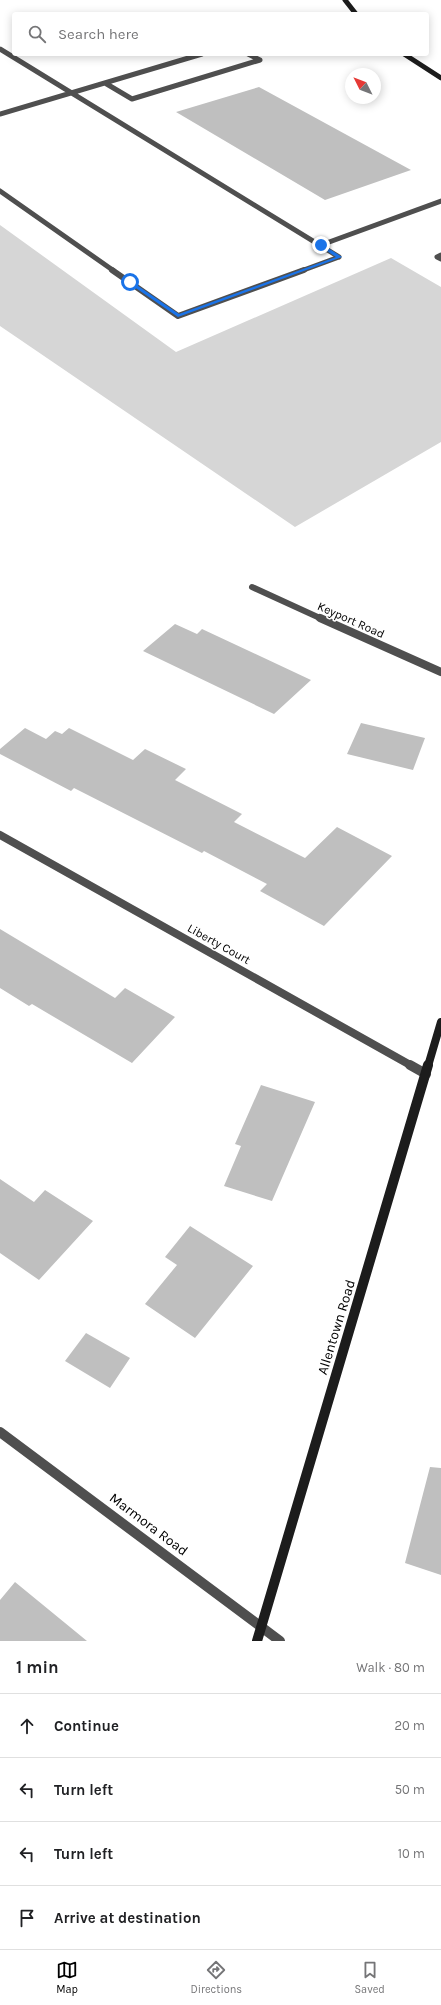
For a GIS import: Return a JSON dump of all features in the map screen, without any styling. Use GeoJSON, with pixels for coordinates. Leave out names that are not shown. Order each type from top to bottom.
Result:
{"type":"FeatureCollection","features":[{"type":"Feature","properties":{"kind":"street"},"geometry":{"type":"LineString","coordinates":[[345,0],[354,12]]}},
{"type":"Feature","properties":{"kind":"street"},"geometry":{"type":"LineString","coordinates":[[0,49],[339,257],[178,316],[0,191]]}},
{"type":"Feature","properties":{"kind":"street"},"geometry":{"type":"LineString","coordinates":[[0,114],[195,56]]}},
{"type":"Feature","properties":{"kind":"street"},"geometry":{"type":"LineString","coordinates":[[105,83],[132,99],[260,60],[252,56]]}},
{"type":"Feature","properties":{"kind":"street"},"geometry":{"type":"LineString","coordinates":[[407,56],[441,78]]}},
{"type":"Feature","properties":{"kind":"street"},"geometry":{"type":"LineString","coordinates":[[321,245],[441,202]]}},
{"type":"Feature","properties":{"kind":"street"},"geometry":{"type":"LineString","coordinates":[[441,255],[437,257],[441,259]]}},
{"type":"Feature","properties":{"kind":"street","name":"Keyport Road"},"geometry":{"type":"LineString","coordinates":[[252,587],[441,672]]}},
{"type":"Feature","properties":{"kind":"street","name":"Liberty Court"},"geometry":{"type":"LineString","coordinates":[[0,835],[426,1074]]}},
{"type":"Feature","properties":{"kind":"street","name":"Allentown Road"},"geometry":{"type":"LineString","coordinates":[[256,1641],[441,1022]]}},
{"type":"Feature","properties":{"kind":"street","name":"Marmora Road"},"geometry":{"type":"LineString","coordinates":[[0,1432],[280,1641]]}},
{"type":"Feature","properties":{"kind":"shaded area"},"geometry":{"type":"Polygon","coordinates":[[[0,225],[176,352],[391,258],[441,287],[441,442],[295,527],[0,326],[0,225]]]}},
{"type":"Feature","properties":{"kind":"building"},"geometry":{"type":"Polygon","coordinates":[[[259,87],[411,170],[325,200],[176,112],[259,87]]]}},
{"type":"Feature","properties":{"kind":"building"},"geometry":{"type":"Polygon","coordinates":[[[175,624],[197,634],[202,629],[311,680],[274,714],[143,651],[175,624]]]}},
{"type":"Feature","properties":{"kind":"building"},"geometry":{"type":"Polygon","coordinates":[[[361,723],[425,738],[413,770],[347,754],[361,723]]]}},
{"type":"Feature","properties":{"kind":"building"},"geometry":{"type":"Polygon","coordinates":[[[25,728],[46,739],[55,731],[62,734],[69,728],[133,760],[145,749],[186,769],[175,780],[242,814],[234,822],[305,858],[337,827],[392,856],[324,926],[260,891],[267,884],[204,851],[202,853],[74,788],[71,791],[0,754],[0,749],[25,728]]]}},
{"type":"Feature","properties":{"kind":"building"},"geometry":{"type":"Polygon","coordinates":[[[0,929],[115,998],[125,988],[175,1017],[132,1063],[32,1004],[29,1006],[0,988],[0,929]]]}},
{"type":"Feature","properties":{"kind":"building"},"geometry":{"type":"Polygon","coordinates":[[[261,1085],[315,1102],[272,1201],[224,1186],[241,1146],[235,1144],[261,1085]]]}},
{"type":"Feature","properties":{"kind":"building"},"geometry":{"type":"Polygon","coordinates":[[[0,1179],[34,1202],[45,1190],[93,1221],[39,1280],[0,1253],[0,1179]]]}},
{"type":"Feature","properties":{"kind":"building"},"geometry":{"type":"Polygon","coordinates":[[[190,1226],[253,1266],[195,1338],[145,1304],[177,1265],[165,1257],[190,1226]]]}},
{"type":"Feature","properties":{"kind":"building"},"geometry":{"type":"Polygon","coordinates":[[[86,1333],[130,1358],[110,1388],[65,1361],[86,1333]]]}},
{"type":"Feature","properties":{"kind":"building"},"geometry":{"type":"Polygon","coordinates":[[[430,1467],[441,1468],[441,1575],[405,1563],[430,1467]]]}},
{"type":"Feature","properties":{"kind":"building"},"geometry":{"type":"Polygon","coordinates":[[[15,1582],[87,1641],[0,1641],[0,1600],[15,1582]]]}},
{"type":"Feature","properties":{"kind":"route"},"geometry":{"type":"LineString","coordinates":[[130,282],[178,316],[339,257],[321,245]]}}]}
